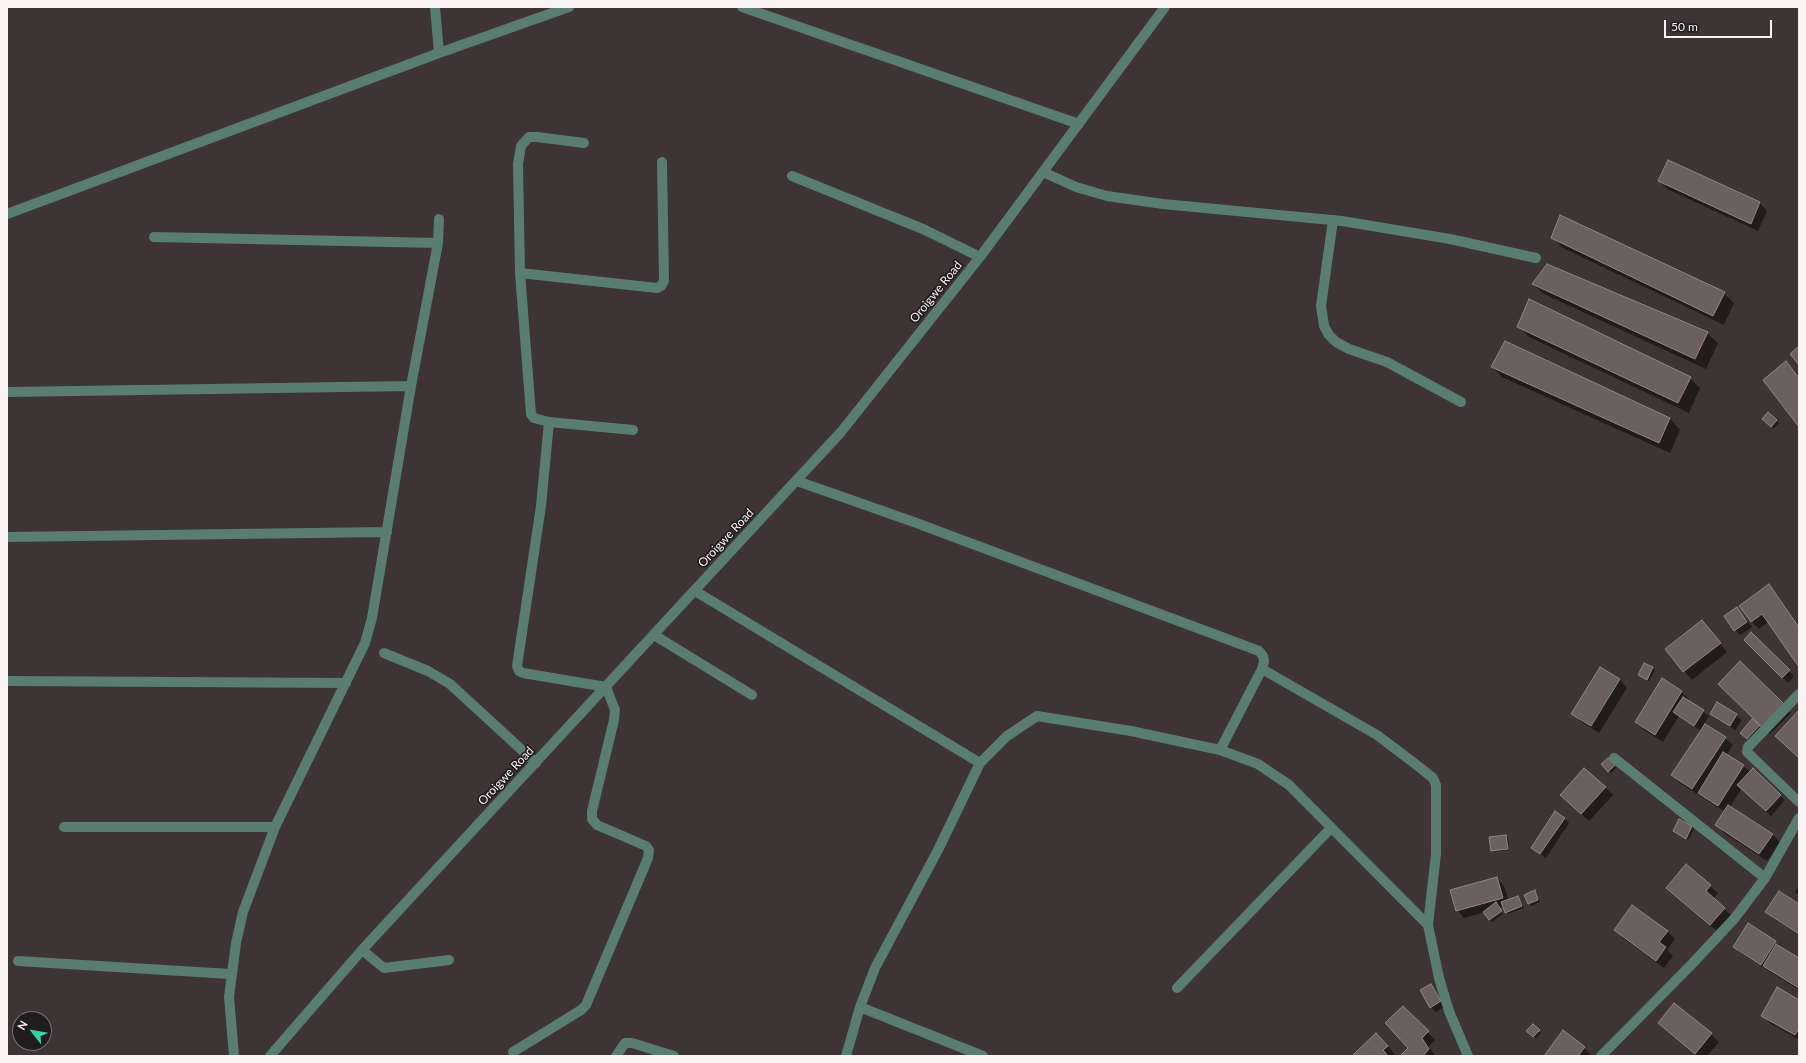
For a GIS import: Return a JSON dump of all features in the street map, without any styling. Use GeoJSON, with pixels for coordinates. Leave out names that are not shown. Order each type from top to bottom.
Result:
{"type":"FeatureCollection","features":[{"type":"Feature","properties":{"kind":"street"},"geometry":{"type":"LineString","coordinates":[[436,7],[439,53]]}},
{"type":"Feature","properties":{"kind":"street"},"geometry":{"type":"LineString","coordinates":[[7,214],[439,53],[569,7]]}},
{"type":"Feature","properties":{"kind":"street"},"geometry":{"type":"LineString","coordinates":[[742,7],[1079,124]]}},
{"type":"Feature","properties":{"kind":"street","name":"Oroigwe Road"},"geometry":{"type":"LineString","coordinates":[[270,1056],[362,950],[841,432],[980,257],[1166,7]]}},
{"type":"Feature","properties":{"kind":"street"},"geometry":{"type":"LineString","coordinates":[[584,143],[529,137],[522,146],[518,164],[520,273],[530,414],[534,418],[548,422],[633,430]]}},
{"type":"Feature","properties":{"kind":"street"},"geometry":{"type":"LineString","coordinates":[[520,273],[657,288],[661,286],[664,281],[662,162]]}},
{"type":"Feature","properties":{"kind":"street"},"geometry":{"type":"LineString","coordinates":[[1043,172],[1076,187],[1107,196],[1163,204],[1333,220],[1450,239],[1536,258]]}},
{"type":"Feature","properties":{"kind":"street"},"geometry":{"type":"LineString","coordinates":[[792,176],[923,229],[980,257]]}},
{"type":"Feature","properties":{"kind":"street"},"geometry":{"type":"LineString","coordinates":[[234,1056],[229,997],[230,974],[243,912],[275,828],[346,683],[364,643],[372,618],[388,532],[411,386],[438,243],[439,219]]}},
{"type":"Feature","properties":{"kind":"street"},"geometry":{"type":"LineString","coordinates":[[1333,220],[1321,306],[1324,326],[1329,335],[1336,342],[1349,349],[1382,360],[1461,402]]}},
{"type":"Feature","properties":{"kind":"street"},"geometry":{"type":"LineString","coordinates":[[154,237],[438,243]]}},
{"type":"Feature","properties":{"kind":"street"},"geometry":{"type":"LineString","coordinates":[[7,392],[411,386]]}},
{"type":"Feature","properties":{"kind":"street"},"geometry":{"type":"LineString","coordinates":[[513,1052],[581,1010],[586,1005],[648,858],[649,850],[646,846],[596,825],[592,819],[592,811],[614,720],[615,710],[606,687],[523,673],[519,671],[517,666],[540,506],[548,422]]}},
{"type":"Feature","properties":{"kind":"street"},"geometry":{"type":"LineString","coordinates":[[797,481],[1259,651],[1263,656],[1264,662],[1262,669],[1220,750]]}},
{"type":"Feature","properties":{"kind":"street"},"geometry":{"type":"LineString","coordinates":[[7,537],[388,532]]}},
{"type":"Feature","properties":{"kind":"street"},"geometry":{"type":"LineString","coordinates":[[695,591],[980,763]]}},
{"type":"Feature","properties":{"kind":"street"},"geometry":{"type":"LineString","coordinates":[[654,635],[752,695]]}},
{"type":"Feature","properties":{"kind":"street"},"geometry":{"type":"LineString","coordinates":[[384,653],[428,671],[450,684],[536,763]]}},
{"type":"Feature","properties":{"kind":"street"},"geometry":{"type":"LineString","coordinates":[[1262,669],[1377,735],[1433,778],[1438,791],[1436,854],[1428,925],[1449,1010],[1468,1056]]}},
{"type":"Feature","properties":{"kind":"street"},"geometry":{"type":"LineString","coordinates":[[7,681],[346,683]]}},
{"type":"Feature","properties":{"kind":"street"},"geometry":{"type":"LineString","coordinates":[[1799,694],[1748,747],[1747,752],[1799,802]]}},
{"type":"Feature","properties":{"kind":"street"},"geometry":{"type":"LineString","coordinates":[[846,1056],[860,1007],[875,968],[938,850],[980,763],[1007,736],[1037,716],[1131,731],[1220,750],[1240,756],[1273,773],[1289,785],[1428,925]]}},
{"type":"Feature","properties":{"kind":"street"},"geometry":{"type":"LineString","coordinates":[[1614,758],[1765,878]]}},
{"type":"Feature","properties":{"kind":"street"},"geometry":{"type":"LineString","coordinates":[[1601,1056],[1697,960],[1734,919],[1765,878],[1799,818]]}},
{"type":"Feature","properties":{"kind":"street"},"geometry":{"type":"LineString","coordinates":[[64,827],[275,828]]}},
{"type":"Feature","properties":{"kind":"street"},"geometry":{"type":"LineString","coordinates":[[1177,988],[1331,828]]}},
{"type":"Feature","properties":{"kind":"street"},"geometry":{"type":"LineString","coordinates":[[362,950],[384,968],[450,960]]}},
{"type":"Feature","properties":{"kind":"street"},"geometry":{"type":"LineString","coordinates":[[18,961],[230,974]]}},
{"type":"Feature","properties":{"kind":"street"},"geometry":{"type":"LineString","coordinates":[[860,1007],[983,1056]]}},
{"type":"Feature","properties":{"kind":"street"},"geometry":{"type":"LineString","coordinates":[[616,1056],[625,1043],[632,1043],[674,1056]]}},
{"type":"Feature","properties":{"kind":"building"},"geometry":{"type":"Polygon","coordinates":[[[1668,160],[1760,202],[1751,224],[1658,181],[1668,160]]]}},
{"type":"Feature","properties":{"kind":"building"},"geometry":{"type":"Polygon","coordinates":[[[1560,215],[1725,292],[1713,316],[1551,238],[1560,215]]]}},
{"type":"Feature","properties":{"kind":"building"},"geometry":{"type":"Polygon","coordinates":[[[1547,264],[1708,332],[1695,359],[1532,284],[1547,264]]]}},
{"type":"Feature","properties":{"kind":"building"},"geometry":{"type":"Polygon","coordinates":[[[1529,299],[1691,377],[1678,403],[1517,327],[1529,299]]]}},
{"type":"Feature","properties":{"kind":"building"},"geometry":{"type":"Polygon","coordinates":[[[1505,341],[1670,418],[1659,443],[1491,367],[1505,341]]]}},
{"type":"Feature","properties":{"kind":"building"},"geometry":{"type":"Polygon","coordinates":[[[1799,346],[1799,365],[1790,354],[1799,346]]]}},
{"type":"Feature","properties":{"kind":"building"},"geometry":{"type":"Polygon","coordinates":[[[1786,361],[1799,378],[1799,427],[1763,380],[1786,361]]]}},
{"type":"Feature","properties":{"kind":"building"},"geometry":{"type":"Polygon","coordinates":[[[1768,412],[1777,420],[1771,427],[1762,419],[1768,412]]]}},
{"type":"Feature","properties":{"kind":"building"},"geometry":{"type":"Polygon","coordinates":[[[1769,584],[1799,627],[1799,667],[1762,614],[1751,622],[1739,606],[1769,584]]]}},
{"type":"Feature","properties":{"kind":"building"},"geometry":{"type":"Polygon","coordinates":[[[1737,607],[1747,622],[1734,631],[1724,616],[1737,607]]]}},
{"type":"Feature","properties":{"kind":"building"},"geometry":{"type":"Polygon","coordinates":[[[1702,620],[1721,643],[1683,672],[1665,649],[1702,620]]]}},
{"type":"Feature","properties":{"kind":"building"},"geometry":{"type":"Polygon","coordinates":[[[1751,632],[1790,670],[1782,678],[1744,640],[1751,632]]]}},
{"type":"Feature","properties":{"kind":"building"},"geometry":{"type":"Polygon","coordinates":[[[1740,661],[1784,704],[1762,727],[1718,684],[1740,661]]]}},
{"type":"Feature","properties":{"kind":"building"},"geometry":{"type":"Polygon","coordinates":[[[1644,663],[1653,667],[1647,680],[1638,675],[1644,663]]]}},
{"type":"Feature","properties":{"kind":"building"},"geometry":{"type":"Polygon","coordinates":[[[1600,667],[1620,679],[1591,726],[1571,714],[1600,667]]]}},
{"type":"Feature","properties":{"kind":"building"},"geometry":{"type":"Polygon","coordinates":[[[1662,678],[1682,691],[1655,735],[1635,722],[1662,678]]]}},
{"type":"Feature","properties":{"kind":"building"},"geometry":{"type":"Polygon","coordinates":[[[1683,697],[1704,710],[1694,726],[1673,712],[1683,697]]]}},
{"type":"Feature","properties":{"kind":"building"},"geometry":{"type":"Polygon","coordinates":[[[1717,702],[1737,714],[1730,726],[1710,714],[1717,702]]]}},
{"type":"Feature","properties":{"kind":"building"},"geometry":{"type":"Polygon","coordinates":[[[1799,710],[1799,755],[1798,757],[1775,736],[1799,710]]]}},
{"type":"Feature","properties":{"kind":"building"},"geometry":{"type":"Polygon","coordinates":[[[1752,719],[1760,725],[1747,739],[1740,733],[1752,719]]]}},
{"type":"Feature","properties":{"kind":"building"},"geometry":{"type":"Polygon","coordinates":[[[1705,724],[1726,737],[1692,789],[1671,775],[1705,724]]]}},
{"type":"Feature","properties":{"kind":"building"},"geometry":{"type":"Polygon","coordinates":[[[1723,752],[1744,765],[1718,806],[1698,793],[1723,752]]]}},
{"type":"Feature","properties":{"kind":"building"},"geometry":{"type":"Polygon","coordinates":[[[1608,758],[1615,765],[1608,772],[1601,764],[1608,758]]]}},
{"type":"Feature","properties":{"kind":"building"},"geometry":{"type":"Polygon","coordinates":[[[1584,768],[1606,787],[1581,814],[1560,795],[1584,768]]]}},
{"type":"Feature","properties":{"kind":"building"},"geometry":{"type":"Polygon","coordinates":[[[1753,768],[1781,795],[1766,811],[1737,785],[1753,768]]]}},
{"type":"Feature","properties":{"kind":"building"},"geometry":{"type":"Polygon","coordinates":[[[1728,805],[1773,834],[1759,854],[1715,825],[1728,805]]]}},
{"type":"Feature","properties":{"kind":"building"},"geometry":{"type":"Polygon","coordinates":[[[1555,811],[1565,818],[1540,854],[1531,848],[1555,811]]]}},
{"type":"Feature","properties":{"kind":"building"},"geometry":{"type":"Polygon","coordinates":[[[1679,819],[1692,826],[1686,839],[1673,831],[1679,819]]]}},
{"type":"Feature","properties":{"kind":"building"},"geometry":{"type":"Polygon","coordinates":[[[1506,835],[1508,849],[1491,851],[1489,837],[1506,835]]]}},
{"type":"Feature","properties":{"kind":"building"},"geometry":{"type":"Polygon","coordinates":[[[1686,864],[1711,885],[1706,891],[1725,908],[1710,925],[1666,888],[1686,864]]]}},
{"type":"Feature","properties":{"kind":"building"},"geometry":{"type":"Polygon","coordinates":[[[1497,877],[1503,898],[1456,911],[1450,890],[1497,877]]]}},
{"type":"Feature","properties":{"kind":"building"},"geometry":{"type":"Polygon","coordinates":[[[1535,890],[1538,900],[1528,904],[1524,895],[1535,890]]]}},
{"type":"Feature","properties":{"kind":"building"},"geometry":{"type":"Polygon","coordinates":[[[1779,891],[1799,904],[1799,934],[1765,912],[1779,891]]]}},
{"type":"Feature","properties":{"kind":"building"},"geometry":{"type":"Polygon","coordinates":[[[1518,896],[1522,906],[1505,913],[1501,902],[1518,896]]]}},
{"type":"Feature","properties":{"kind":"building"},"geometry":{"type":"Polygon","coordinates":[[[1496,902],[1502,911],[1489,920],[1483,912],[1496,902]]]}},
{"type":"Feature","properties":{"kind":"building"},"geometry":{"type":"Polygon","coordinates":[[[1632,905],[1668,931],[1659,942],[1666,947],[1656,961],[1614,930],[1632,905]]]}},
{"type":"Feature","properties":{"kind":"building"},"geometry":{"type":"Polygon","coordinates":[[[1748,923],[1776,941],[1761,965],[1733,947],[1748,923]]]}},
{"type":"Feature","properties":{"kind":"building"},"geometry":{"type":"Polygon","coordinates":[[[1776,944],[1799,958],[1799,988],[1763,966],[1776,944]]]}},
{"type":"Feature","properties":{"kind":"building"},"geometry":{"type":"Polygon","coordinates":[[[1431,984],[1441,1001],[1430,1008],[1420,990],[1431,984]]]}},
{"type":"Feature","properties":{"kind":"building"},"geometry":{"type":"Polygon","coordinates":[[[1777,987],[1799,1000],[1799,1029],[1795,1035],[1761,1016],[1777,987]]]}},
{"type":"Feature","properties":{"kind":"building"},"geometry":{"type":"Polygon","coordinates":[[[1674,1003],[1712,1033],[1695,1054],[1658,1023],[1674,1003]]]}},
{"type":"Feature","properties":{"kind":"building"},"geometry":{"type":"Polygon","coordinates":[[[1403,1006],[1429,1031],[1422,1038],[1429,1049],[1423,1056],[1400,1056],[1408,1048],[1385,1023],[1403,1006]]]}},
{"type":"Feature","properties":{"kind":"building"},"geometry":{"type":"Polygon","coordinates":[[[1533,1024],[1540,1030],[1533,1037],[1526,1031],[1533,1024]]]}},
{"type":"Feature","properties":{"kind":"building"},"geometry":{"type":"Polygon","coordinates":[[[1563,1030],[1585,1047],[1578,1056],[1544,1056],[1563,1030]]]}},
{"type":"Feature","properties":{"kind":"building"},"geometry":{"type":"Polygon","coordinates":[[[1376,1033],[1388,1046],[1383,1050],[1388,1056],[1352,1056],[1376,1033]]]}}]}
